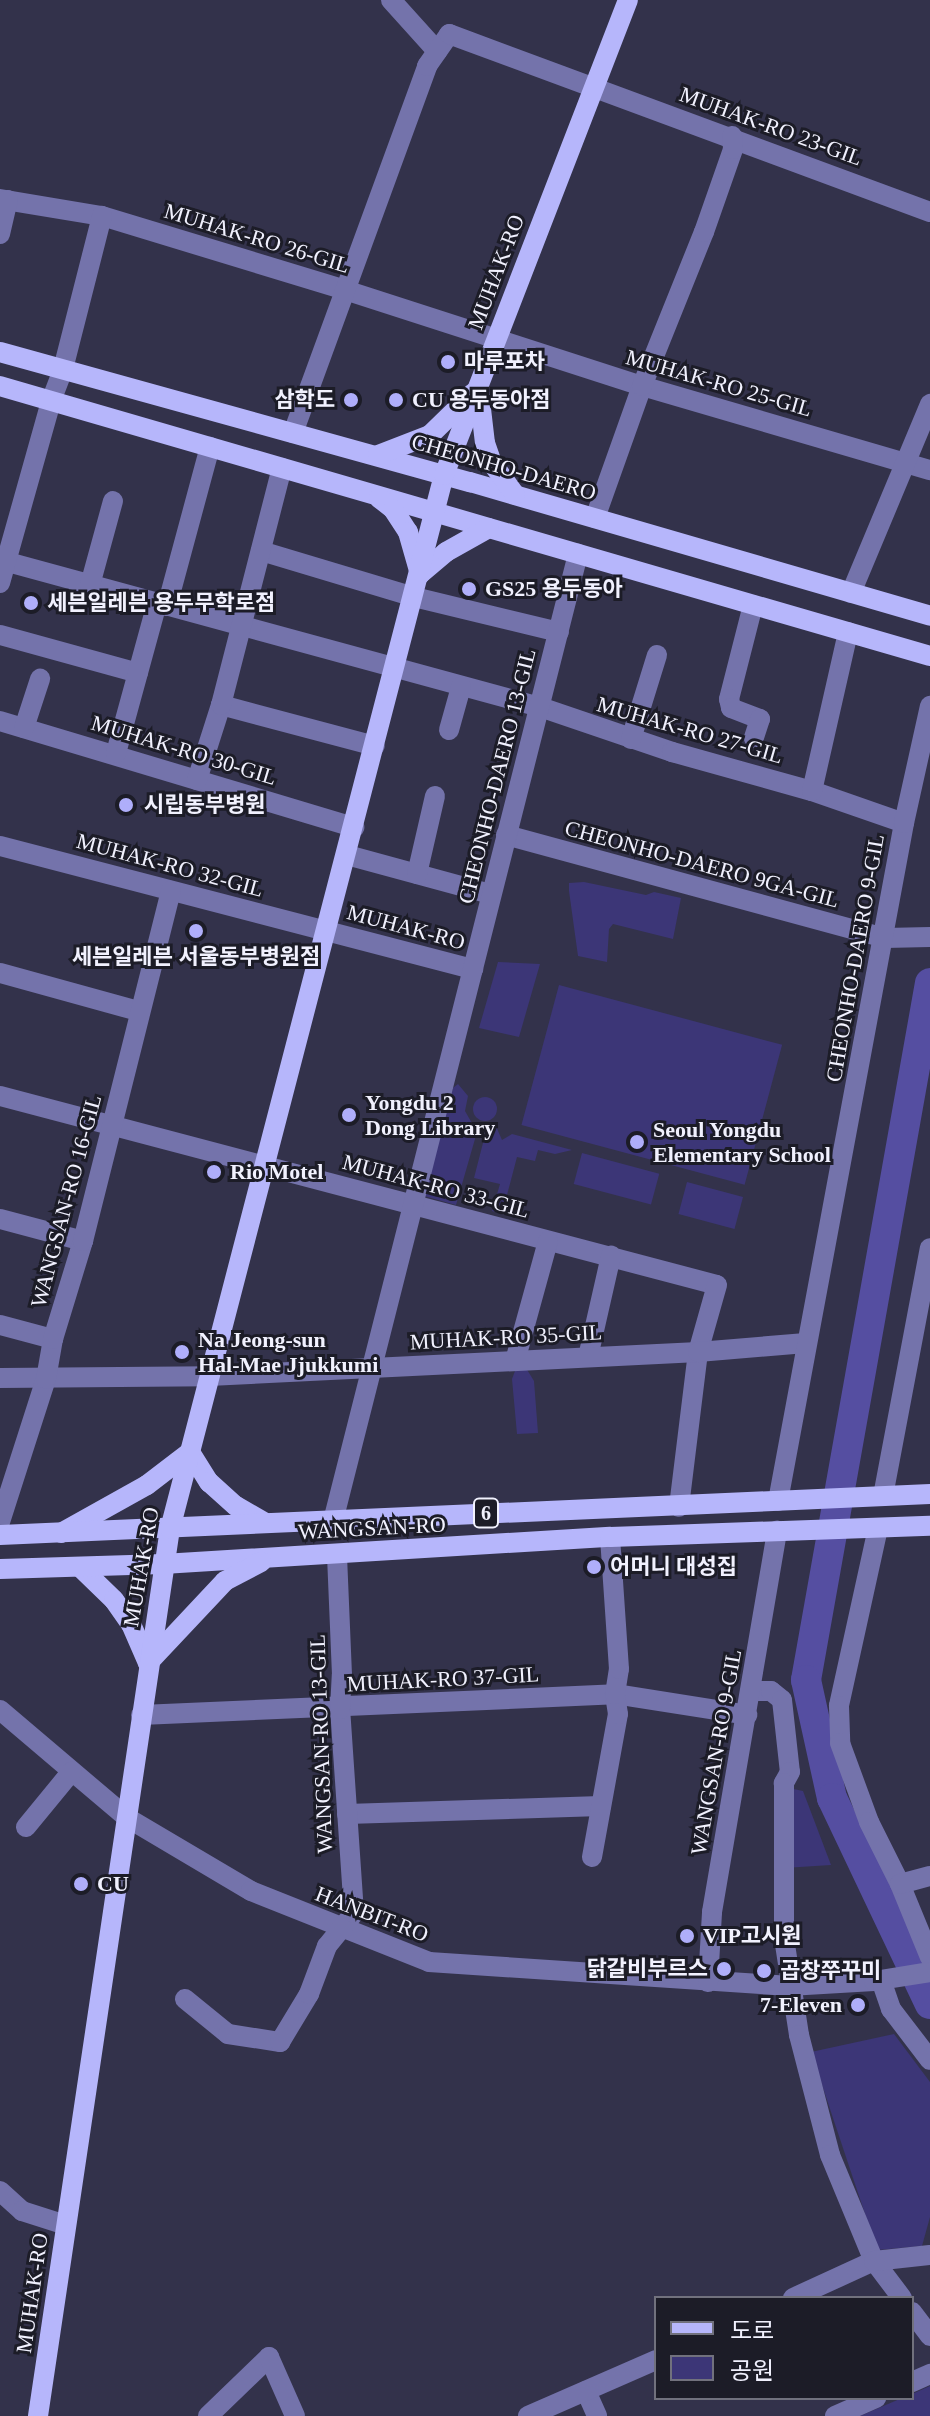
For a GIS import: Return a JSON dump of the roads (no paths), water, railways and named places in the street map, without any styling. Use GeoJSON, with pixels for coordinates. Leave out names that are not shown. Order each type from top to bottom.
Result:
{"type":"FeatureCollection","features":[{"type":"Feature","properties":{"kind":"main road","name":"MUHAK-RO"},"geometry":{"type":"LineString","coordinates":[[38,2416],[170,1529],[328,931],[444,475],[628,0]]}},
{"type":"Feature","properties":{"kind":"main road","name":"CHEONHO-DAERO"},"geometry":{"type":"LineString","coordinates":[[0,352],[515,495],[930,616]]}},
{"type":"Feature","properties":{"kind":"main road"},"geometry":{"type":"LineString","coordinates":[[0,386],[930,656]]}},
{"type":"Feature","properties":{"kind":"main road"},"geometry":{"type":"LineString","coordinates":[[377,456],[430,435],[475,396],[492,463],[515,495]]}},
{"type":"Feature","properties":{"kind":"main road"},"geometry":{"type":"LineString","coordinates":[[374,495],[393,509],[408,532],[420,574],[446,552],[489,528]]}},
{"type":"Feature","properties":{"kind":"main road"},"geometry":{"type":"LineString","coordinates":[[59,1534],[147,1485],[190,1452],[209,1482],[236,1506],[265,1523]]}},
{"type":"Feature","properties":{"kind":"main road","name":"6"},"geometry":{"type":"LineString","coordinates":[[879,1496],[930,1494]]}},
{"type":"Feature","properties":{"kind":"main road","name":"WANGSAN-RO"},"geometry":{"type":"LineString","coordinates":[[0,1535],[879,1496]]}},
{"type":"Feature","properties":{"kind":"main road","name":"6"},"geometry":{"type":"LineString","coordinates":[[786,1531],[930,1526]]}},
{"type":"Feature","properties":{"kind":"main road","name":"WANGSAN-RO"},"geometry":{"type":"LineString","coordinates":[[0,1569],[163,1564],[610,1537],[786,1531]]}},
{"type":"Feature","properties":{"kind":"main road"},"geometry":{"type":"LineString","coordinates":[[80,1567],[114,1600],[131,1624],[148,1663],[225,1581],[268,1558]]}},
{"type":"Feature","properties":{"kind":"street"},"geometry":{"type":"LineString","coordinates":[[391,0],[443,43],[594,88]]}},
{"type":"Feature","properties":{"kind":"street"},"geometry":{"type":"LineString","coordinates":[[293,433],[427,66],[443,43]]}},
{"type":"Feature","properties":{"kind":"street","name":"MUHAK-RO 23-GIL"},"geometry":{"type":"LineString","coordinates":[[594,88],[732,136],[930,212]]}},
{"type":"Feature","properties":{"kind":"street"},"geometry":{"type":"LineString","coordinates":[[595,518],[642,386],[704,232],[733,149],[732,136]]}},
{"type":"Feature","properties":{"kind":"street"},"geometry":{"type":"LineString","coordinates":[[0,234],[4,200]]}},
{"type":"Feature","properties":{"kind":"street","name":"MUHAK-RO 26-GIL"},"geometry":{"type":"LineString","coordinates":[[4,200],[102,216],[496,340]]}},
{"type":"Feature","properties":{"kind":"street"},"geometry":{"type":"LineString","coordinates":[[0,583],[3,561],[63,369],[102,216]]}},
{"type":"Feature","properties":{"kind":"street","name":"MUHAK-RO 25-GIL"},"geometry":{"type":"LineString","coordinates":[[496,340],[930,470]]}},
{"type":"Feature","properties":{"kind":"street"},"geometry":{"type":"LineString","coordinates":[[851,593],[930,404]]}},
{"type":"Feature","properties":{"kind":"street"},"geometry":{"type":"LineString","coordinates":[[116,753],[138,673],[210,447]]}},
{"type":"Feature","properties":{"kind":"street"},"geometry":{"type":"LineString","coordinates":[[197,780],[221,705],[282,468]]}},
{"type":"Feature","properties":{"kind":"street"},"geometry":{"type":"LineString","coordinates":[[90,585],[113,501]]}},
{"type":"Feature","properties":{"kind":"street"},"geometry":{"type":"LineString","coordinates":[[261,551],[414,597],[559,632]]}},
{"type":"Feature","properties":{"kind":"street","name":"CHEONHO-DAERO 13-GIL"},"geometry":{"type":"LineString","coordinates":[[333,1521],[578,554]]}},
{"type":"Feature","properties":{"kind":"street","name":"MUHAK-RO 27-GIL"},"geometry":{"type":"LineString","coordinates":[[3,561],[540,707],[631,739],[812,791],[904,823]]}},
{"type":"Feature","properties":{"kind":"street"},"geometry":{"type":"LineString","coordinates":[[753,605],[729,699],[731,708],[757,729]]}},
{"type":"Feature","properties":{"kind":"street"},"geometry":{"type":"LineString","coordinates":[[812,791],[848,632]]}},
{"type":"Feature","properties":{"kind":"street"},"geometry":{"type":"LineString","coordinates":[[0,635],[138,673]]}},
{"type":"Feature","properties":{"kind":"street"},"geometry":{"type":"LineString","coordinates":[[631,739],[657,655]]}},
{"type":"Feature","properties":{"kind":"street"},"geometry":{"type":"LineString","coordinates":[[24,728],[40,679]]}},
{"type":"Feature","properties":{"kind":"street"},"geometry":{"type":"LineString","coordinates":[[449,730],[461,687]]}},
{"type":"Feature","properties":{"kind":"street"},"geometry":{"type":"LineString","coordinates":[[221,705],[375,746]]}},
{"type":"Feature","properties":{"kind":"street","name":"CHEONHO-DAERO 9-GIL"},"geometry":{"type":"LineString","coordinates":[[778,1501],[806,1343],[891,938],[904,823],[930,706]]}},
{"type":"Feature","properties":{"kind":"street","name":"MUHAK-RO 30-GIL"},"geometry":{"type":"LineString","coordinates":[[0,721],[116,753],[354,827]]}},
{"type":"Feature","properties":{"kind":"street"},"geometry":{"type":"LineString","coordinates":[[417,874],[435,796]]}},
{"type":"Feature","properties":{"kind":"street","name":"CHEONHO-DAERO 9GA-GIL"},"geometry":{"type":"LineString","coordinates":[[506,835],[891,938],[930,937]]}},
{"type":"Feature","properties":{"kind":"street","name":"MUHAK-RO 32-GIL"},"geometry":{"type":"LineString","coordinates":[[0,846],[328,931]]}},
{"type":"Feature","properties":{"kind":"street"},"geometry":{"type":"LineString","coordinates":[[347,855],[491,894]]}},
{"type":"Feature","properties":{"kind":"street","name":"WANGSAN-RO 16-GIL"},"geometry":{"type":"LineString","coordinates":[[0,1522],[46,1379],[53,1339],[83,1241],[138,1011],[171,891]]}},
{"type":"Feature","properties":{"kind":"street","name":"MUHAK-RO"},"geometry":{"type":"LineString","coordinates":[[328,931],[473,969]]}},
{"type":"Feature","properties":{"kind":"street"},"geometry":{"type":"LineString","coordinates":[[0,973],[138,1011]]}},
{"type":"Feature","properties":{"kind":"street","name":"MUHAK-RO 33-GIL"},"geometry":{"type":"LineString","coordinates":[[0,1096],[717,1285],[698,1352]]}},
{"type":"Feature","properties":{"kind":"street"},"geometry":{"type":"LineString","coordinates":[[0,1219],[83,1241]]}},
{"type":"Feature","properties":{"kind":"street","name":"MUHAK-RO 33-GIL"},"geometry":{"type":"LineString","coordinates":[[515,1361],[548,1241]]}},
{"type":"Feature","properties":{"kind":"street"},"geometry":{"type":"LineString","coordinates":[[879,1496],[922,1332],[930,1248]]}},
{"type":"Feature","properties":{"kind":"street"},"geometry":{"type":"LineString","coordinates":[[588,1357],[611,1256]]}},
{"type":"Feature","properties":{"kind":"street"},"geometry":{"type":"LineString","coordinates":[[0,1325],[53,1339]]}},
{"type":"Feature","properties":{"kind":"street","name":"MUHAK-RO 35-GIL"},"geometry":{"type":"LineString","coordinates":[[0,1378],[209,1376],[698,1352],[806,1343]]}},
{"type":"Feature","properties":{"kind":"street"},"geometry":{"type":"LineString","coordinates":[[679,1507],[698,1352]]}},
{"type":"Feature","properties":{"kind":"street"},"geometry":{"type":"LineString","coordinates":[[874,1529],[839,1706],[840,1743],[869,1822],[900,1884],[930,1957]]}},
{"type":"Feature","properties":{"kind":"street","name":"WANGSAN-RO 9-GIL"},"geometry":{"type":"LineString","coordinates":[[708,1982],[712,1912],[751,1691],[786,1531]]}},
{"type":"Feature","properties":{"kind":"street"},"geometry":{"type":"LineString","coordinates":[[592,1857],[618,1714],[615,1694],[619,1669],[610,1537]]}},
{"type":"Feature","properties":{"kind":"street","name":"WANGSAN-RO 13-GIL"},"geometry":{"type":"LineString","coordinates":[[185,1999],[228,2034],[254,2041],[280,2042],[315,1981],[327,1946],[354,1913],[340,1709],[342,1675],[337,1554]]}},
{"type":"Feature","properties":{"kind":"street"},"geometry":{"type":"LineString","coordinates":[[751,1691],[771,1691],[782,1700],[790,1772],[784,1787],[784,1938],[789,1986],[830,2155],[874,2261],[900,2296]]}},
{"type":"Feature","properties":{"kind":"street","name":"MUHAK-RO 37-GIL"},"geometry":{"type":"LineString","coordinates":[[141,1715],[340,1709],[615,1694],[747,1715]]}},
{"type":"Feature","properties":{"kind":"street","name":"HANBIT-RO"},"geometry":{"type":"LineString","coordinates":[[0,1710],[126,1817],[251,1891],[429,1962],[789,1986],[881,1980],[930,1972]]}},
{"type":"Feature","properties":{"kind":"street"},"geometry":{"type":"LineString","coordinates":[[26,1827],[72,1771]]}},
{"type":"Feature","properties":{"kind":"street"},"geometry":{"type":"LineString","coordinates":[[347,1814],[601,1806]]}},
{"type":"Feature","properties":{"kind":"street"},"geometry":{"type":"LineString","coordinates":[[900,1884],[930,1876]]}},
{"type":"Feature","properties":{"kind":"street"},"geometry":{"type":"LineString","coordinates":[[881,1980],[891,2009],[930,2060]]}},
{"type":"Feature","properties":{"kind":"street","name":"MUHAK-RO"},"geometry":{"type":"LineString","coordinates":[[0,2191],[22,2211],[66,2225]]}},
{"type":"Feature","properties":{"kind":"street"},"geometry":{"type":"LineString","coordinates":[[797,2296],[874,2261],[929,2254]]}},
{"type":"Feature","properties":{"kind":"street"},"geometry":{"type":"LineString","coordinates":[[914,2315],[930,2336]]}},
{"type":"Feature","properties":{"kind":"street"},"geometry":{"type":"LineString","coordinates":[[208,2416],[269,2357],[295,2416]]}},
{"type":"Feature","properties":{"kind":"street"},"geometry":{"type":"LineString","coordinates":[[528,2416],[654,2361]]}},
{"type":"Feature","properties":{"kind":"street"},"geometry":{"type":"LineString","coordinates":[[586,2391],[597,2416]]}},
{"type":"Feature","properties":{"kind":"street"},"geometry":{"type":"LineString","coordinates":[[835,2416],[871,2400]]}},
{"type":"Feature","properties":{"kind":"waterway"},"geometry":{"type":"LineString","coordinates":[[930,983],[806,1680],[832,1798],[930,2004]]}},
{"type":"Feature","properties":{"kind":"place","name":"마루포차"},"geometry":{"type":"Point","coordinates":[448,362]}},
{"type":"Feature","properties":{"kind":"place","name":"삼학도"},"geometry":{"type":"Point","coordinates":[351,400]}},
{"type":"Feature","properties":{"kind":"place","name":"CU 용두동아점"},"geometry":{"type":"Point","coordinates":[396,400]}},
{"type":"Feature","properties":{"kind":"place","name":"GS25 용두동아"},"geometry":{"type":"Point","coordinates":[469,589]}},
{"type":"Feature","properties":{"kind":"place","name":"세븐일레븐 용두무학로점"},"geometry":{"type":"Point","coordinates":[31,603]}},
{"type":"Feature","properties":{"kind":"place","name":"시립동부병원"},"geometry":{"type":"Point","coordinates":[126,805]}},
{"type":"Feature","properties":{"kind":"place","name":"세븐일레븐 서울동부병원점"},"geometry":{"type":"Point","coordinates":[196,931]}},
{"type":"Feature","properties":{"kind":"place","name":"Yongdu 2 Dong Library"},"geometry":{"type":"Point","coordinates":[349,1115]}},
{"type":"Feature","properties":{"kind":"place","name":"Seoul Yongdu Elementary School"},"geometry":{"type":"Point","coordinates":[637,1142]}},
{"type":"Feature","properties":{"kind":"place","name":"Rio Motel"},"geometry":{"type":"Point","coordinates":[214,1172]}},
{"type":"Feature","properties":{"kind":"place","name":"Na Jeong-sun Hal-Mae Jjukkumi"},"geometry":{"type":"Point","coordinates":[182,1352]}},
{"type":"Feature","properties":{"kind":"place","name":"어머니 대성집"},"geometry":{"type":"Point","coordinates":[594,1567]}},
{"type":"Feature","properties":{"kind":"place","name":"CU"},"geometry":{"type":"Point","coordinates":[81,1884]}},
{"type":"Feature","properties":{"kind":"place","name":"VIP고시원"},"geometry":{"type":"Point","coordinates":[687,1936]}},
{"type":"Feature","properties":{"kind":"place","name":"닭갈비부르스"},"geometry":{"type":"Point","coordinates":[724,1969]}},
{"type":"Feature","properties":{"kind":"place","name":"곱창쭈꾸미"},"geometry":{"type":"Point","coordinates":[764,1971]}},
{"type":"Feature","properties":{"kind":"place","name":"7-Eleven"},"geometry":{"type":"Point","coordinates":[858,2005]}}]}
